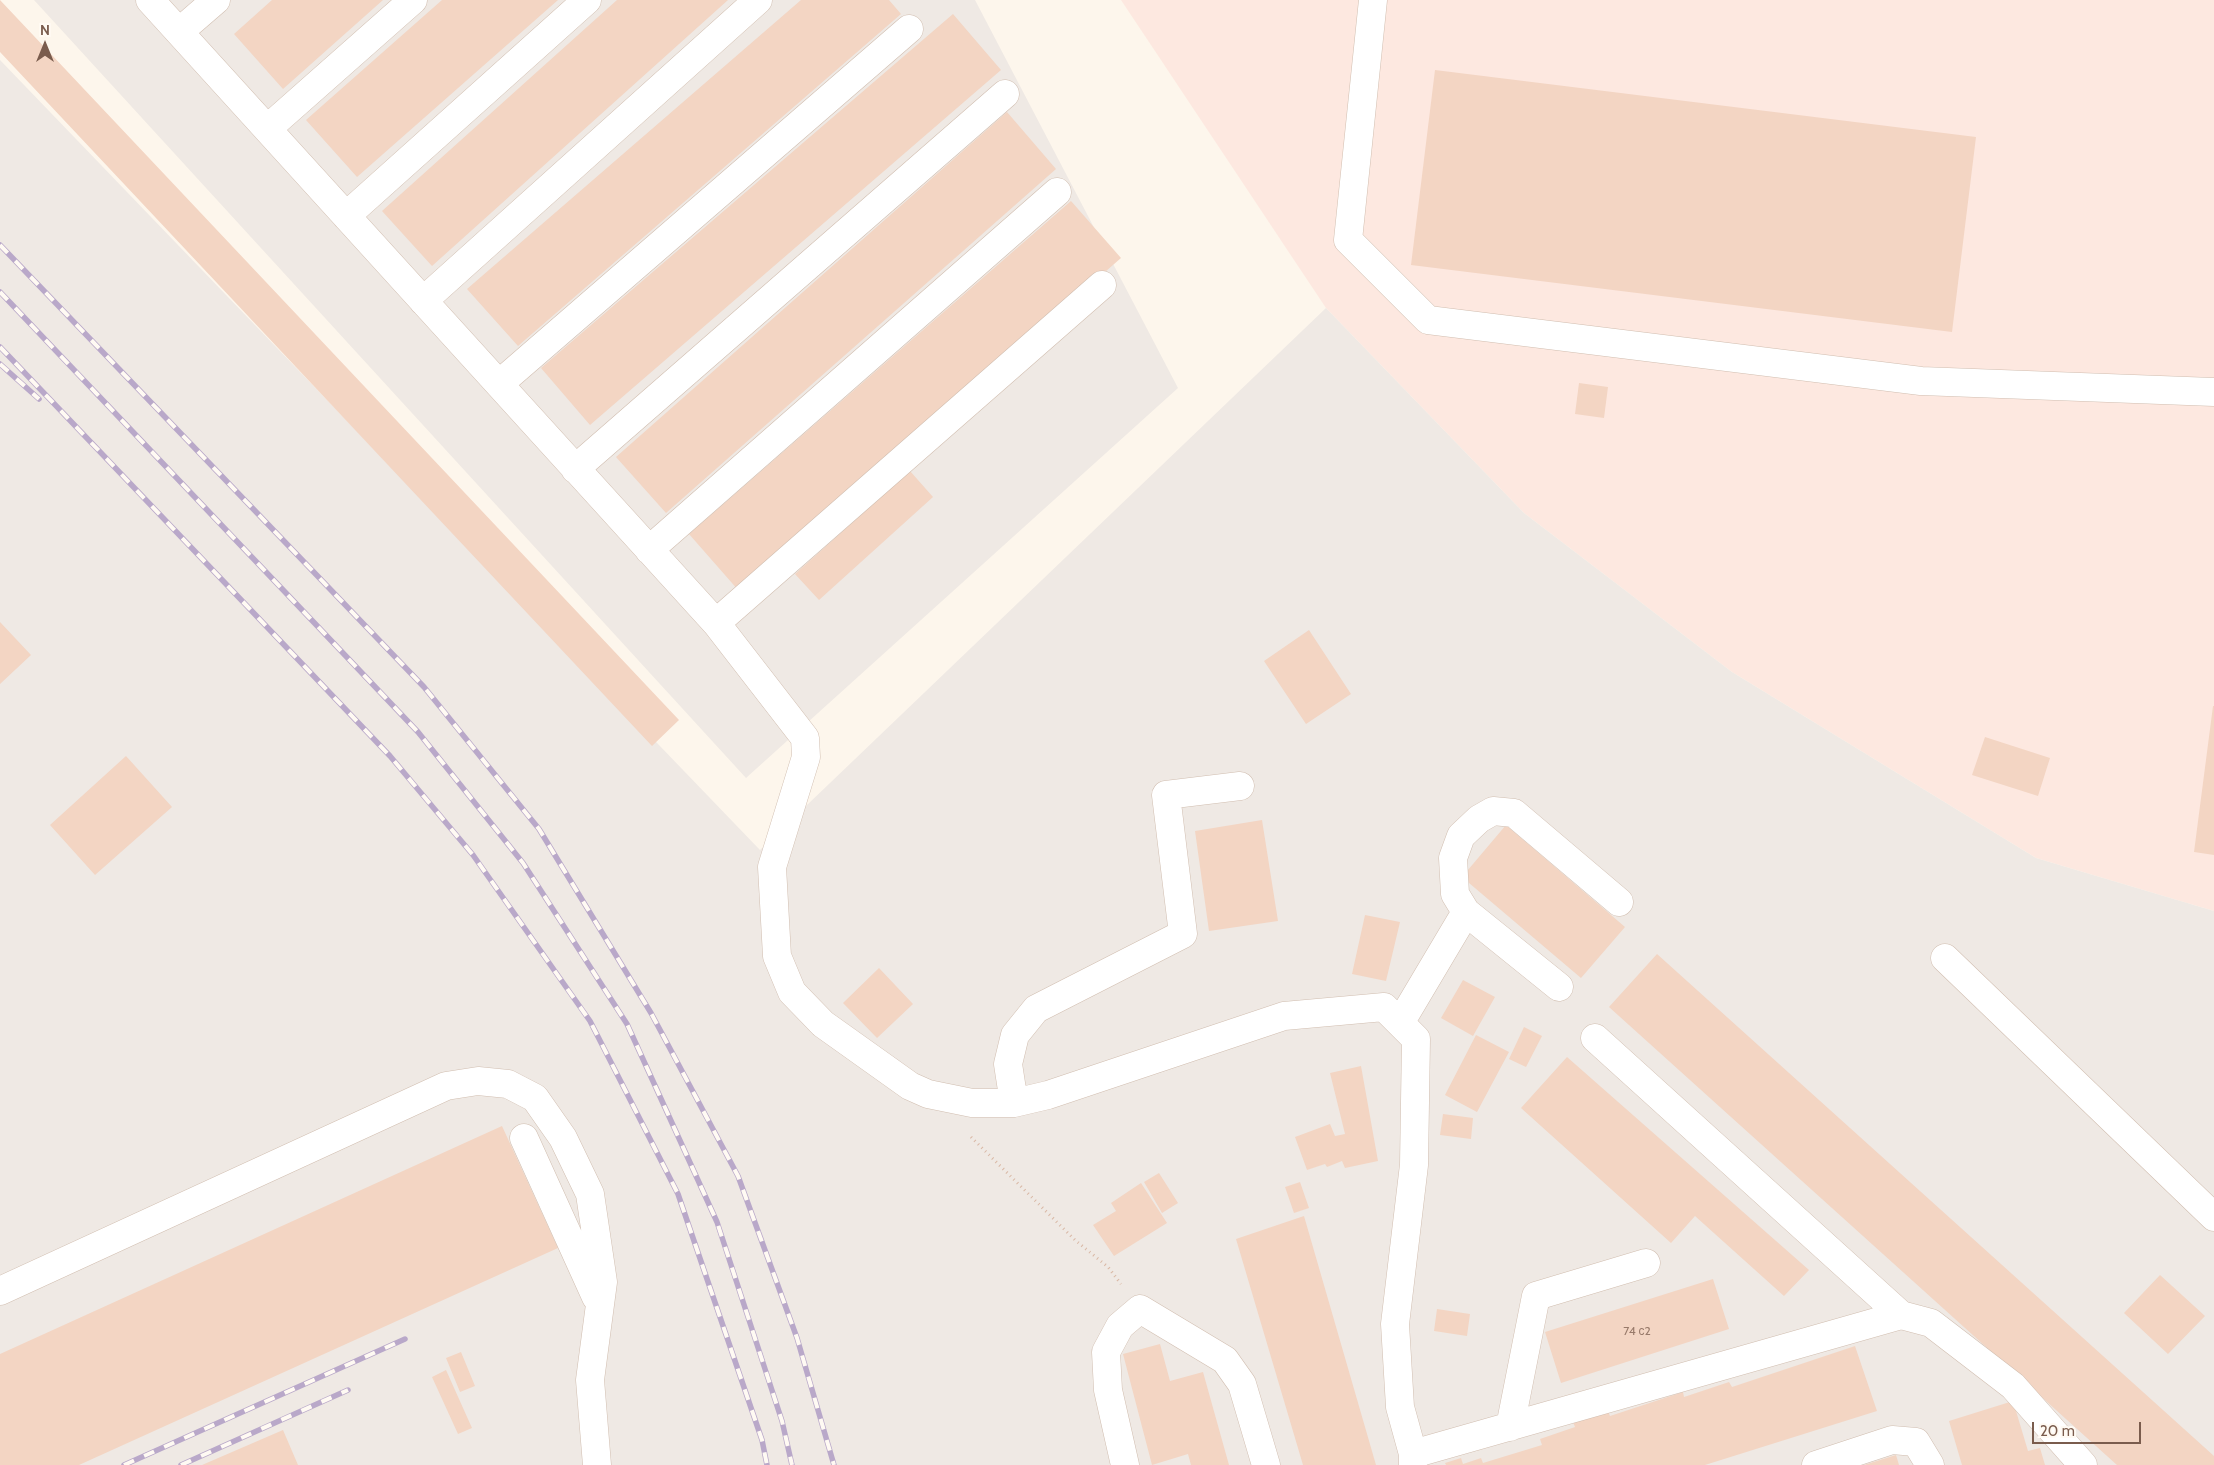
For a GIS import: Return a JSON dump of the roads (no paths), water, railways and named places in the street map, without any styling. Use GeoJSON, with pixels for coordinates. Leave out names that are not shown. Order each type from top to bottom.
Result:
{"type":"FeatureCollection","features":[{"type":"Feature","properties":{"kind":"lane"},"geometry":{"type":"LineString","coordinates":[[150,0],[716,623],[805,738],[806,756],[772,867],[777,956],[792,992],[823,1024],[910,1086],[928,1094],[972,1103],[1014,1103],[1048,1096],[1284,1016],[1384,1007],[1416,1039],[1414,1165],[1395,1324],[1400,1407],[1413,1460],[1510,1426],[1901,1315]]}},
{"type":"Feature","properties":{"kind":"lane"},"geometry":{"type":"LineString","coordinates":[[179,32],[216,0]]}},
{"type":"Feature","properties":{"kind":"lane"},"geometry":{"type":"LineString","coordinates":[[267,129],[413,0]]}},
{"type":"Feature","properties":{"kind":"lane"},"geometry":{"type":"LineString","coordinates":[[346,216],[587,0]]}},
{"type":"Feature","properties":{"kind":"lane"},"geometry":{"type":"LineString","coordinates":[[423,301],[758,0]]}},
{"type":"Feature","properties":{"kind":"lane"},"geometry":{"type":"LineString","coordinates":[[1374,0],[1348,240],[1428,320],[1921,381],[2214,392]]}},
{"type":"Feature","properties":{"kind":"lane"},"geometry":{"type":"LineString","coordinates":[[499,384],[909,29]]}},
{"type":"Feature","properties":{"kind":"lane"},"geometry":{"type":"LineString","coordinates":[[575,469],[1005,94]]}},
{"type":"Feature","properties":{"kind":"lane"},"geometry":{"type":"LineString","coordinates":[[649,550],[1057,192]]}},
{"type":"Feature","properties":{"kind":"lane"},"geometry":{"type":"LineString","coordinates":[[716,623],[1102,285]]}},
{"type":"Feature","properties":{"kind":"lane"},"geometry":{"type":"LineString","coordinates":[[1014,1103],[1008,1064],[1015,1034],[1036,1009],[1183,934],[1166,795],[1240,786]]}},
{"type":"Feature","properties":{"kind":"lane"},"geometry":{"type":"LineString","coordinates":[[1559,987],[1466,912],[1454,894],[1453,858],[1460,836],[1479,819],[1493,811],[1514,813],[1619,902]]}},
{"type":"Feature","properties":{"kind":"lane"},"geometry":{"type":"LineString","coordinates":[[1400,1023],[1466,912]]}},
{"type":"Feature","properties":{"kind":"lane"},"geometry":{"type":"LineString","coordinates":[[1945,958],[2214,1217]]}},
{"type":"Feature","properties":{"kind":"lane"},"geometry":{"type":"LineString","coordinates":[[1595,1038],[1901,1315],[1931,1323],[2013,1386],[2083,1465]]}},
{"type":"Feature","properties":{"kind":"lane"},"geometry":{"type":"LineString","coordinates":[[0,1291],[446,1086],[478,1081],[508,1084],[535,1098],[563,1138],[590,1194],[603,1282],[590,1380],[593,1464]]}},
{"type":"Feature","properties":{"kind":"lane"},"geometry":{"type":"LineString","coordinates":[[524,1138],[600,1305]]}},
{"type":"Feature","properties":{"kind":"lane"},"geometry":{"type":"LineString","coordinates":[[1510,1426],[1536,1296],[1646,1262]]}},
{"type":"Feature","properties":{"kind":"lane"},"geometry":{"type":"LineString","coordinates":[[1125,1465],[1108,1390],[1106,1352],[1120,1326],[1140,1309],[1225,1360],[1242,1384],[1266,1465]]}},
{"type":"Feature","properties":{"kind":"lane"},"geometry":{"type":"LineString","coordinates":[[1816,1465],[1892,1440],[1916,1442],[1930,1465]]}},
{"type":"Feature","properties":{"kind":"railway"},"geometry":{"type":"LineString","coordinates":[[0,245],[424,687],[539,829],[651,1013],[738,1176],[797,1338],[834,1465]]}},
{"type":"Feature","properties":{"kind":"railway"},"geometry":{"type":"LineString","coordinates":[[0,292],[418,732],[523,863],[627,1024],[717,1222],[782,1421],[792,1465]]}},
{"type":"Feature","properties":{"kind":"railway"},"geometry":{"type":"LineString","coordinates":[[0,347],[390,756],[473,855],[590,1021],[678,1194],[762,1440],[767,1465]]}},
{"type":"Feature","properties":{"kind":"railway"},"geometry":{"type":"LineString","coordinates":[[0,364],[39,399]]}},
{"type":"Feature","properties":{"kind":"railway"},"geometry":{"type":"LineString","coordinates":[[124,1465],[405,1339]]}},
{"type":"Feature","properties":{"kind":"railway"},"geometry":{"type":"LineString","coordinates":[[181,1465],[348,1390]]}}]}
